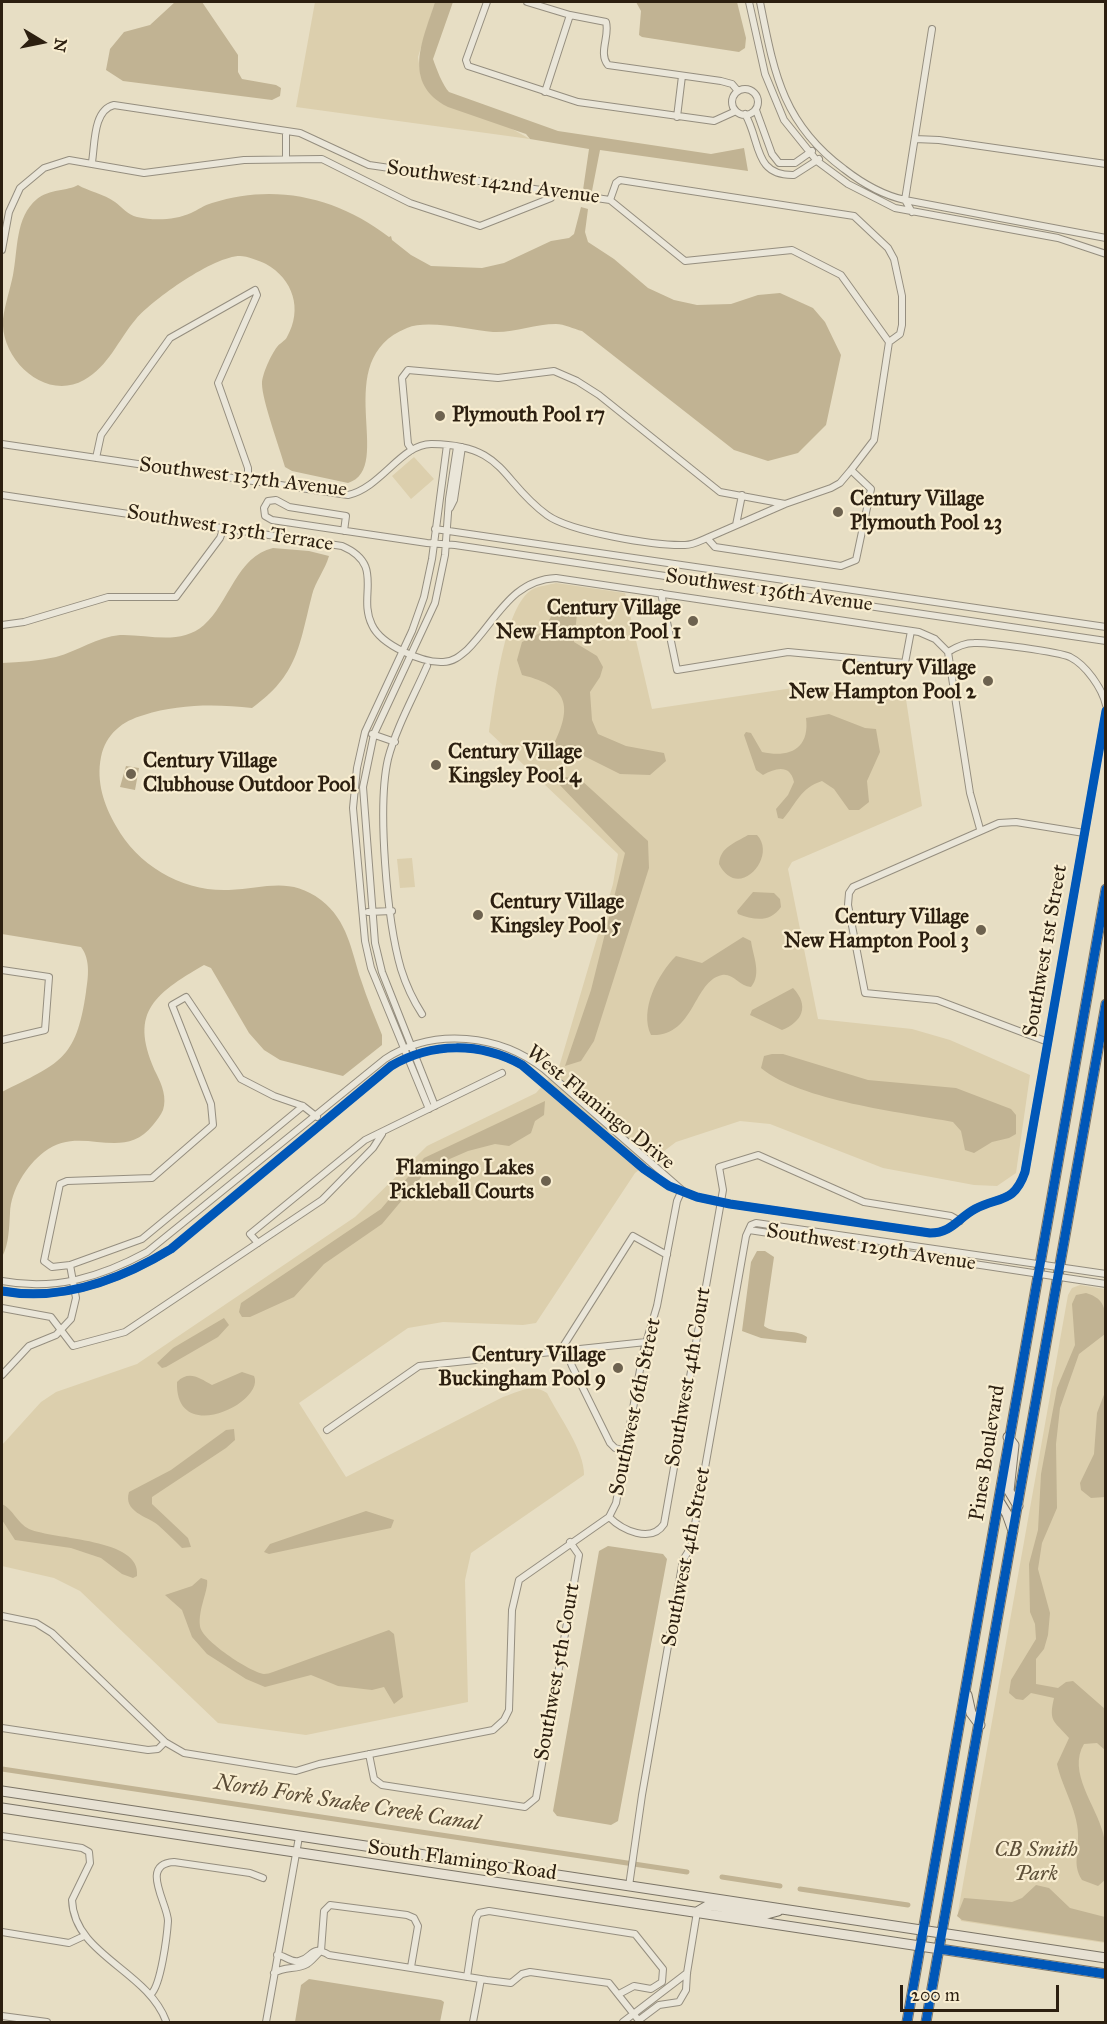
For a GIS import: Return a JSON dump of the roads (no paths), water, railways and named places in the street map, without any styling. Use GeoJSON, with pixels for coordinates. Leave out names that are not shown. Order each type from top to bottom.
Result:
{"type":"FeatureCollection","features":[{"type":"Feature","properties":{"kind":"highway","name":"Pines Boulevard"},"geometry":{"type":"LineString","coordinates":[[907,2022],[1106,889]]}},
{"type":"Feature","properties":{"kind":"highway","name":"Pines Boulevard"},"geometry":{"type":"LineString","coordinates":[[926,2022],[1106,1004]]}},
{"type":"Feature","properties":{"kind":"highway"},"geometry":{"type":"LineString","coordinates":[[1008,1437],[1014,1445],[1009,1491],[1018,1506]]}},
{"type":"Feature","properties":{"kind":"highway"},"geometry":{"type":"LineString","coordinates":[[999,1501],[1007,1514],[1013,1533]]}},
{"type":"Feature","properties":{"kind":"highway"},"geometry":{"type":"LineString","coordinates":[[966,1690],[971,1713],[980,1725]]}},
{"type":"Feature","properties":{"kind":"highway","name":"South Flamingo Road"},"geometry":{"type":"LineString","coordinates":[[2,1791],[1106,1958]]}},
{"type":"Feature","properties":{"kind":"highway","name":"South Flamingo Road"},"geometry":{"type":"LineString","coordinates":[[2,1808],[1106,1974]]}},
{"type":"Feature","properties":{"kind":"highway"},"geometry":{"type":"LineString","coordinates":[[697,1912],[709,1905],[767,1914],[787,1910]]}},
{"type":"Feature","properties":{"kind":"street"},"geometry":{"type":"LineString","coordinates":[[487,2],[466,60],[468,66],[578,102],[714,121],[736,111]]}},
{"type":"Feature","properties":{"kind":"street"},"geometry":{"type":"LineString","coordinates":[[527,2],[607,24],[604,54],[608,65],[732,84],[738,91]]}},
{"type":"Feature","properties":{"kind":"street"},"geometry":{"type":"LineString","coordinates":[[749,2],[773,99],[784,120],[817,161],[873,199],[912,212],[1058,238],[1106,254]]}},
{"type":"Feature","properties":{"kind":"street"},"geometry":{"type":"LineString","coordinates":[[760,2],[774,72],[783,96],[792,115],[823,154],[873,188],[905,200],[1106,238]]}},
{"type":"Feature","properties":{"kind":"street"},"geometry":{"type":"LineString","coordinates":[[545,92],[570,15]]}},
{"type":"Feature","properties":{"kind":"street"},"geometry":{"type":"LineString","coordinates":[[912,212],[905,200],[933,29]]}},
{"type":"Feature","properties":{"kind":"street"},"geometry":{"type":"LineString","coordinates":[[676,117],[682,75]]}},
{"type":"Feature","properties":{"kind":"street"},"geometry":{"type":"LineString","coordinates":[[747,90],[756,95],[759,105],[756,110],[745,114],[736,111],[731,102],[738,91],[747,90]]}},
{"type":"Feature","properties":{"kind":"street","name":"Southwest 142nd Avenue"},"geometry":{"type":"LineString","coordinates":[[92,162],[101,113],[111,105],[119,105],[306,135],[369,165],[610,200],[614,186],[620,180],[854,216],[888,248],[894,259],[902,297],[902,325],[900,334],[889,342]]}},
{"type":"Feature","properties":{"kind":"street"},"geometry":{"type":"LineString","coordinates":[[756,110],[774,159],[789,165],[810,153],[816,146]]}},
{"type":"Feature","properties":{"kind":"street"},"geometry":{"type":"LineString","coordinates":[[745,114],[761,158],[772,171],[794,175],[817,161],[823,154]]}},
{"type":"Feature","properties":{"kind":"street"},"geometry":{"type":"LineString","coordinates":[[286,132],[286,159]]}},
{"type":"Feature","properties":{"kind":"street"},"geometry":{"type":"LineString","coordinates":[[915,139],[939,140],[1106,164]]}},
{"type":"Feature","properties":{"kind":"street"},"geometry":{"type":"LineString","coordinates":[[2,250],[9,212],[20,188],[36,173],[51,165],[69,160],[92,162],[144,173],[244,160],[322,159],[410,203],[480,226],[551,198],[555,193]]}},
{"type":"Feature","properties":{"kind":"street"},"geometry":{"type":"LineString","coordinates":[[610,200],[685,261],[792,250],[837,272],[889,342],[873,440],[851,470],[831,488],[785,504],[707,538],[692,544],[666,544],[608,535],[559,521],[539,508],[495,460],[459,447],[427,444],[412,450],[408,444],[404,405],[404,373],[408,370],[498,378],[554,371],[577,381],[599,395],[713,489],[785,504]]}},
{"type":"Feature","properties":{"kind":"street"},"geometry":{"type":"LineString","coordinates":[[96,458],[101,435],[170,338],[255,290],[257,295],[218,383],[249,471],[248,481]]}},
{"type":"Feature","properties":{"kind":"street","name":"Southwest 137th Avenue"},"geometry":{"type":"LineString","coordinates":[[2,444],[348,495],[378,480],[412,450]]}},
{"type":"Feature","properties":{"kind":"street"},"geometry":{"type":"LineString","coordinates":[[411,1056],[404,1049],[371,968],[362,913],[353,808],[357,768],[366,732],[424,597],[447,445]]}},
{"type":"Feature","properties":{"kind":"street"},"geometry":{"type":"LineString","coordinates":[[432,1107],[411,1056],[411,1047],[382,972],[370,912],[363,787],[374,734],[435,603],[450,508],[454,500],[459,447]]}},
{"type":"Feature","properties":{"kind":"street"},"geometry":{"type":"LineString","coordinates":[[707,538],[715,547],[841,566],[853,563],[859,554],[871,489],[851,470]]}},
{"type":"Feature","properties":{"kind":"street","name":"Southwest 135th Terrace"},"geometry":{"type":"LineString","coordinates":[[2,495],[339,545],[354,553],[367,570],[368,605],[372,625],[380,637],[412,653],[440,662],[456,658],[470,647],[513,595],[527,585],[556,578],[910,631],[931,636],[948,652]]}},
{"type":"Feature","properties":{"kind":"street"},"geometry":{"type":"LineString","coordinates":[[736,525],[742,495]]}},
{"type":"Feature","properties":{"kind":"street"},"geometry":{"type":"LineString","coordinates":[[276,500],[290,507],[346,516],[344,531],[272,520],[265,516],[264,508],[268,501],[276,500]]}},
{"type":"Feature","properties":{"kind":"street"},"geometry":{"type":"LineString","coordinates":[[2,625],[24,622],[108,597],[176,597],[220,537],[224,527]]}},
{"type":"Feature","properties":{"kind":"street","name":"Southwest 136th Avenue"},"geometry":{"type":"LineString","coordinates":[[435,529],[1106,627]]}},
{"type":"Feature","properties":{"kind":"street","name":"Southwest 136th Avenue"},"geometry":{"type":"LineString","coordinates":[[344,531],[566,561],[1106,641]]}},
{"type":"Feature","properties":{"kind":"street"},"geometry":{"type":"LineString","coordinates":[[566,561],[568,548]]}},
{"type":"Feature","properties":{"kind":"street"},"geometry":{"type":"LineString","coordinates":[[660,593],[677,670],[788,652],[905,663],[910,631]]}},
{"type":"Feature","properties":{"kind":"street"},"geometry":{"type":"LineString","coordinates":[[980,829],[970,793],[948,652],[961,645],[978,642],[1068,656],[1084,668],[1101,692],[1106,705]]}},
{"type":"Feature","properties":{"kind":"street"},"geometry":{"type":"LineString","coordinates":[[422,1014],[410,994],[401,968],[392,911],[383,801],[388,759],[427,666]]}},
{"type":"Feature","properties":{"kind":"street","name":"Southwest 1st Street"},"geometry":{"type":"LineString","coordinates":[[1013,1194],[1025,1172],[1106,711]]}},
{"type":"Feature","properties":{"kind":"street"},"geometry":{"type":"LineString","coordinates":[[366,732],[395,742]]}},
{"type":"Feature","properties":{"kind":"street"},"geometry":{"type":"LineString","coordinates":[[1048,1042],[937,1000],[865,993],[848,905],[849,893],[853,887],[980,829],[1007,821],[1084,833]]}},
{"type":"Feature","properties":{"kind":"street"},"geometry":{"type":"LineString","coordinates":[[362,913],[392,911]]}},
{"type":"Feature","properties":{"kind":"street"},"geometry":{"type":"LineString","coordinates":[[2,970],[49,977],[45,1030],[2,1040]]}},
{"type":"Feature","properties":{"kind":"street"},"geometry":{"type":"LineString","coordinates":[[303,1106],[142,1239],[70,1265],[52,1267],[44,1262],[60,1184],[67,1181],[152,1178],[213,1125],[211,1104],[172,1005],[186,997],[241,1078],[274,1096],[303,1106],[322,1123]]}},
{"type":"Feature","properties":{"kind":"street","name":"West Flamingo Drive"},"geometry":{"type":"LineString","coordinates":[[2,1281],[36,1284],[73,1282],[108,1273],[157,1246],[385,1059],[404,1049],[437,1040],[469,1039],[502,1046],[525,1055],[682,1191]]}},
{"type":"Feature","properties":{"kind":"street","name":"West Flamingo Drive"},"geometry":{"type":"LineString","coordinates":[[2,1291],[75,1290],[128,1274],[171,1249],[391,1066],[411,1056],[436,1049],[470,1048],[500,1054],[522,1065],[593,1123],[644,1169],[669,1186],[720,1202],[815,1218],[930,1233],[948,1230],[977,1208],[999,1202],[1013,1194]]}},
{"type":"Feature","properties":{"kind":"street"},"geometry":{"type":"LineString","coordinates":[[522,1065],[525,1055]]}},
{"type":"Feature","properties":{"kind":"street"},"geometry":{"type":"LineString","coordinates":[[258,1243],[250,1234],[365,1140],[382,1134],[502,1073]]}},
{"type":"Feature","properties":{"kind":"street"},"geometry":{"type":"LineString","coordinates":[[2,1308],[47,1315],[54,1319],[73,1346],[125,1332],[334,1190],[373,1148],[382,1134]]}},
{"type":"Feature","properties":{"kind":"street","name":"Southwest 4th Court"},"geometry":{"type":"LineString","coordinates":[[609,1517],[628,1531],[650,1535],[659,1532],[663,1524],[724,1184],[719,1167],[758,1155],[864,1202],[951,1216],[960,1221]]}},
{"type":"Feature","properties":{"kind":"street","name":"Southwest 6th Street"},"geometry":{"type":"LineString","coordinates":[[369,1754],[483,1734],[493,1730],[504,1720],[512,1696],[514,1590],[527,1573],[609,1517],[616,1503],[646,1342],[657,1306],[677,1201],[682,1191]]}},
{"type":"Feature","properties":{"kind":"street","name":"Southwest 129th Avenue"},"geometry":{"type":"LineString","coordinates":[[749,1230],[756,1224],[1106,1274]]}},
{"type":"Feature","properties":{"kind":"street","name":"Southwest 129th Avenue"},"geometry":{"type":"LineString","coordinates":[[749,1230],[1106,1284]]}},
{"type":"Feature","properties":{"kind":"street","name":"Southwest 4th Street"},"geometry":{"type":"LineString","coordinates":[[629,1886],[683,1560],[691,1547],[749,1230]]}},
{"type":"Feature","properties":{"kind":"street"},"geometry":{"type":"LineString","coordinates":[[626,1451],[612,1446],[565,1351],[569,1335],[633,1236],[666,1255]]}},
{"type":"Feature","properties":{"kind":"street"},"geometry":{"type":"LineString","coordinates":[[2,1375],[29,1346],[56,1335],[62,1330],[74,1312],[75,1290],[70,1265]]}},
{"type":"Feature","properties":{"kind":"street"},"geometry":{"type":"LineString","coordinates":[[327,1430],[418,1366],[646,1342]]}},
{"type":"Feature","properties":{"kind":"street","name":"Southwest 5th Court"},"geometry":{"type":"LineString","coordinates":[[369,1754],[374,1779],[382,1785],[525,1807],[531,1804],[536,1798],[579,1554],[570,1542]]}},
{"type":"Feature","properties":{"kind":"street"},"geometry":{"type":"LineString","coordinates":[[2,1616],[36,1623],[52,1633],[165,1742],[179,1752],[296,1771],[369,1754]]}},
{"type":"Feature","properties":{"kind":"street"},"geometry":{"type":"LineString","coordinates":[[2,1728],[148,1750],[158,1749],[165,1742]]}},
{"type":"Feature","properties":{"kind":"street"},"geometry":{"type":"LineString","coordinates":[[2,1836],[82,1848],[90,1854],[90,1863],[73,1892],[72,1900],[73,1912],[84,1936],[151,1994],[164,2022],[174,2022]]}},
{"type":"Feature","properties":{"kind":"street"},"geometry":{"type":"LineString","coordinates":[[266,2022],[276,1955],[299,1837]]}},
{"type":"Feature","properties":{"kind":"street"},"geometry":{"type":"LineString","coordinates":[[151,1994],[156,1989],[159,1976],[168,1920],[156,1884],[158,1872],[164,1863],[174,1862],[250,1873],[263,1878]]}},
{"type":"Feature","properties":{"kind":"street"},"geometry":{"type":"LineString","coordinates":[[274,1973],[284,1968],[308,1964],[321,1951],[327,1908],[335,1904],[407,1915],[417,1922],[411,1967]]}},
{"type":"Feature","properties":{"kind":"street"},"geometry":{"type":"LineString","coordinates":[[467,1977],[476,1918],[479,1913],[489,1911],[635,1934],[663,1969],[664,1976],[662,1982],[651,1989],[634,1986],[619,1994]]}},
{"type":"Feature","properties":{"kind":"street"},"geometry":{"type":"LineString","coordinates":[[276,1955],[294,1962],[302,1961],[312,1952],[321,1951],[328,1955],[511,1983],[522,1974],[530,1972],[609,1983],[640,2021],[659,2005],[680,2002],[686,1990],[697,1912]]}},
{"type":"Feature","properties":{"kind":"street"},"geometry":{"type":"LineString","coordinates":[[2,1932],[69,1943],[84,1936]]}},
{"type":"Feature","properties":{"kind":"street"},"geometry":{"type":"LineString","coordinates":[[623,2022],[687,1973]]}},
{"type":"Feature","properties":{"kind":"street"},"geometry":{"type":"LineString","coordinates":[[473,2022],[481,1979]]}},
{"type":"Feature","properties":{"kind":"street"},"geometry":{"type":"LineString","coordinates":[[2,2016],[16,2020],[47,2022]]}},
{"type":"Feature","properties":{"kind":"waterway","name":"North Fork Snake Creek Canal"},"geometry":{"type":"LineString","coordinates":[[2,1769],[687,1872]]}},
{"type":"Feature","properties":{"kind":"waterway","name":"North Fork Snake Creek Canal"},"geometry":{"type":"LineString","coordinates":[[722,1877],[780,1886]]}},
{"type":"Feature","properties":{"kind":"waterway","name":"North Fork Snake Creek Canal"},"geometry":{"type":"LineString","coordinates":[[800,1889],[908,1905]]}},
{"type":"Feature","properties":{"kind":"place","name":"Plymouth Pool 17"},"geometry":{"type":"Point","coordinates":[440,416]}},
{"type":"Feature","properties":{"kind":"place","name":"Century Village Plymouth Pool 23"},"geometry":{"type":"Point","coordinates":[838,512]}},
{"type":"Feature","properties":{"kind":"place","name":"Century Village New Hampton Pool 1"},"geometry":{"type":"Point","coordinates":[693,621]}},
{"type":"Feature","properties":{"kind":"place","name":"Century Village New Hampton Pool 2"},"geometry":{"type":"Point","coordinates":[988,681]}},
{"type":"Feature","properties":{"kind":"place","name":"Century Village Kingsley Pool 4"},"geometry":{"type":"Point","coordinates":[436,765]}},
{"type":"Feature","properties":{"kind":"place","name":"Century Village Clubhouse Outdoor Pool"},"geometry":{"type":"Point","coordinates":[131,774]}},
{"type":"Feature","properties":{"kind":"place","name":"Century Village Kingsley Pool 5"},"geometry":{"type":"Point","coordinates":[478,915]}},
{"type":"Feature","properties":{"kind":"place","name":"Century Village New Hampton Pool 3"},"geometry":{"type":"Point","coordinates":[981,930]}},
{"type":"Feature","properties":{"kind":"place","name":"Flamingo Lakes Pickleball Courts"},"geometry":{"type":"Point","coordinates":[546,1181]}},
{"type":"Feature","properties":{"kind":"place","name":"Century Village Buckingham Pool 9"},"geometry":{"type":"Point","coordinates":[618,1368]}},
{"type":"Feature","properties":{"kind":"park label","name":"CB Smith Park"},"geometry":{"type":"Point","coordinates":[1036,1863]}}]}
